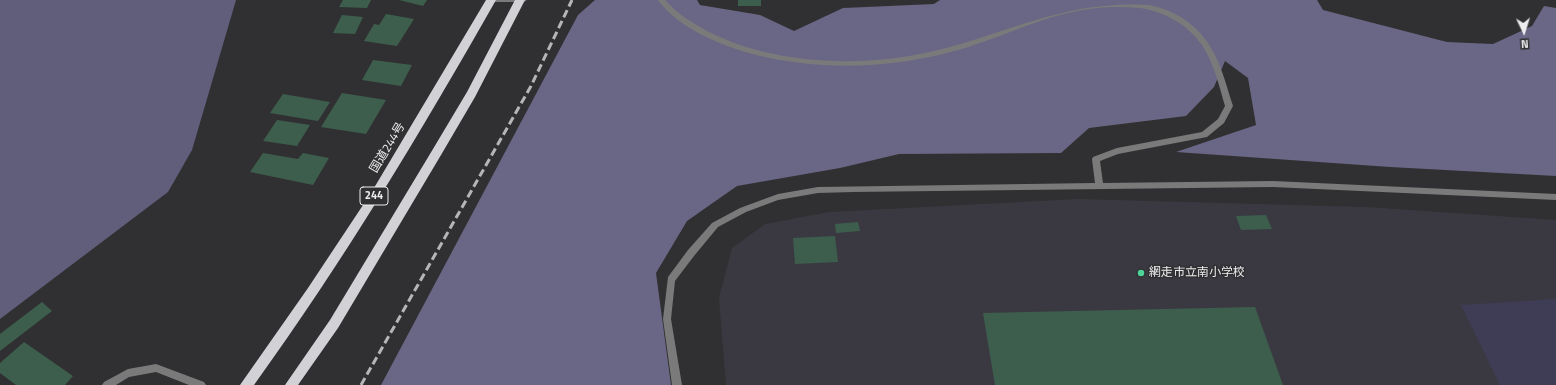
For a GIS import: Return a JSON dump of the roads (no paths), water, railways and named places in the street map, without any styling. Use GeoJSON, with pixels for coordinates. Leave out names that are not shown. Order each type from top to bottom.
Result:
{"type":"FeatureCollection","features":[{"type":"Feature","properties":{"kind":"highway","name":"国道244号"},"geometry":{"type":"LineString","coordinates":[[246,385],[333,264],[459,56],[490,0]]}},
{"type":"Feature","properties":{"kind":"highway","name":"244"},"geometry":{"type":"LineString","coordinates":[[291,385],[334,324],[437,152],[471,94],[521,0]]}},
{"type":"Feature","properties":{"kind":"street"},"geometry":{"type":"LineString","coordinates":[[494,0],[521,0]]}},
{"type":"Feature","properties":{"kind":"street"},"geometry":{"type":"LineString","coordinates":[[661,0],[686,22],[723,41],[769,56],[823,63],[886,62],[943,52],[970,44],[1055,11],[1074,6],[1096,3],[1139,5],[1158,9],[1177,17],[1194,31],[1213,55],[1224,83],[1229,106],[1221,121],[1204,135],[1117,151],[1096,159],[1100,185]]}},
{"type":"Feature","properties":{"kind":"street"},"geometry":{"type":"LineString","coordinates":[[677,385],[667,319],[671,280],[715,224],[743,210],[778,197],[818,190],[1100,185],[1273,184],[1556,197]]}},
{"type":"Feature","properties":{"kind":"street"},"geometry":{"type":"LineString","coordinates":[[107,385],[128,373],[156,368],[201,385]]}},
{"type":"Feature","properties":{"kind":"railway"},"geometry":{"type":"LineString","coordinates":[[361,385],[531,86],[572,0]]}},
{"type":"Feature","properties":{"kind":"place","name":"網走市立南小学校"},"geometry":{"type":"Point","coordinates":[1141,273]}}]}
